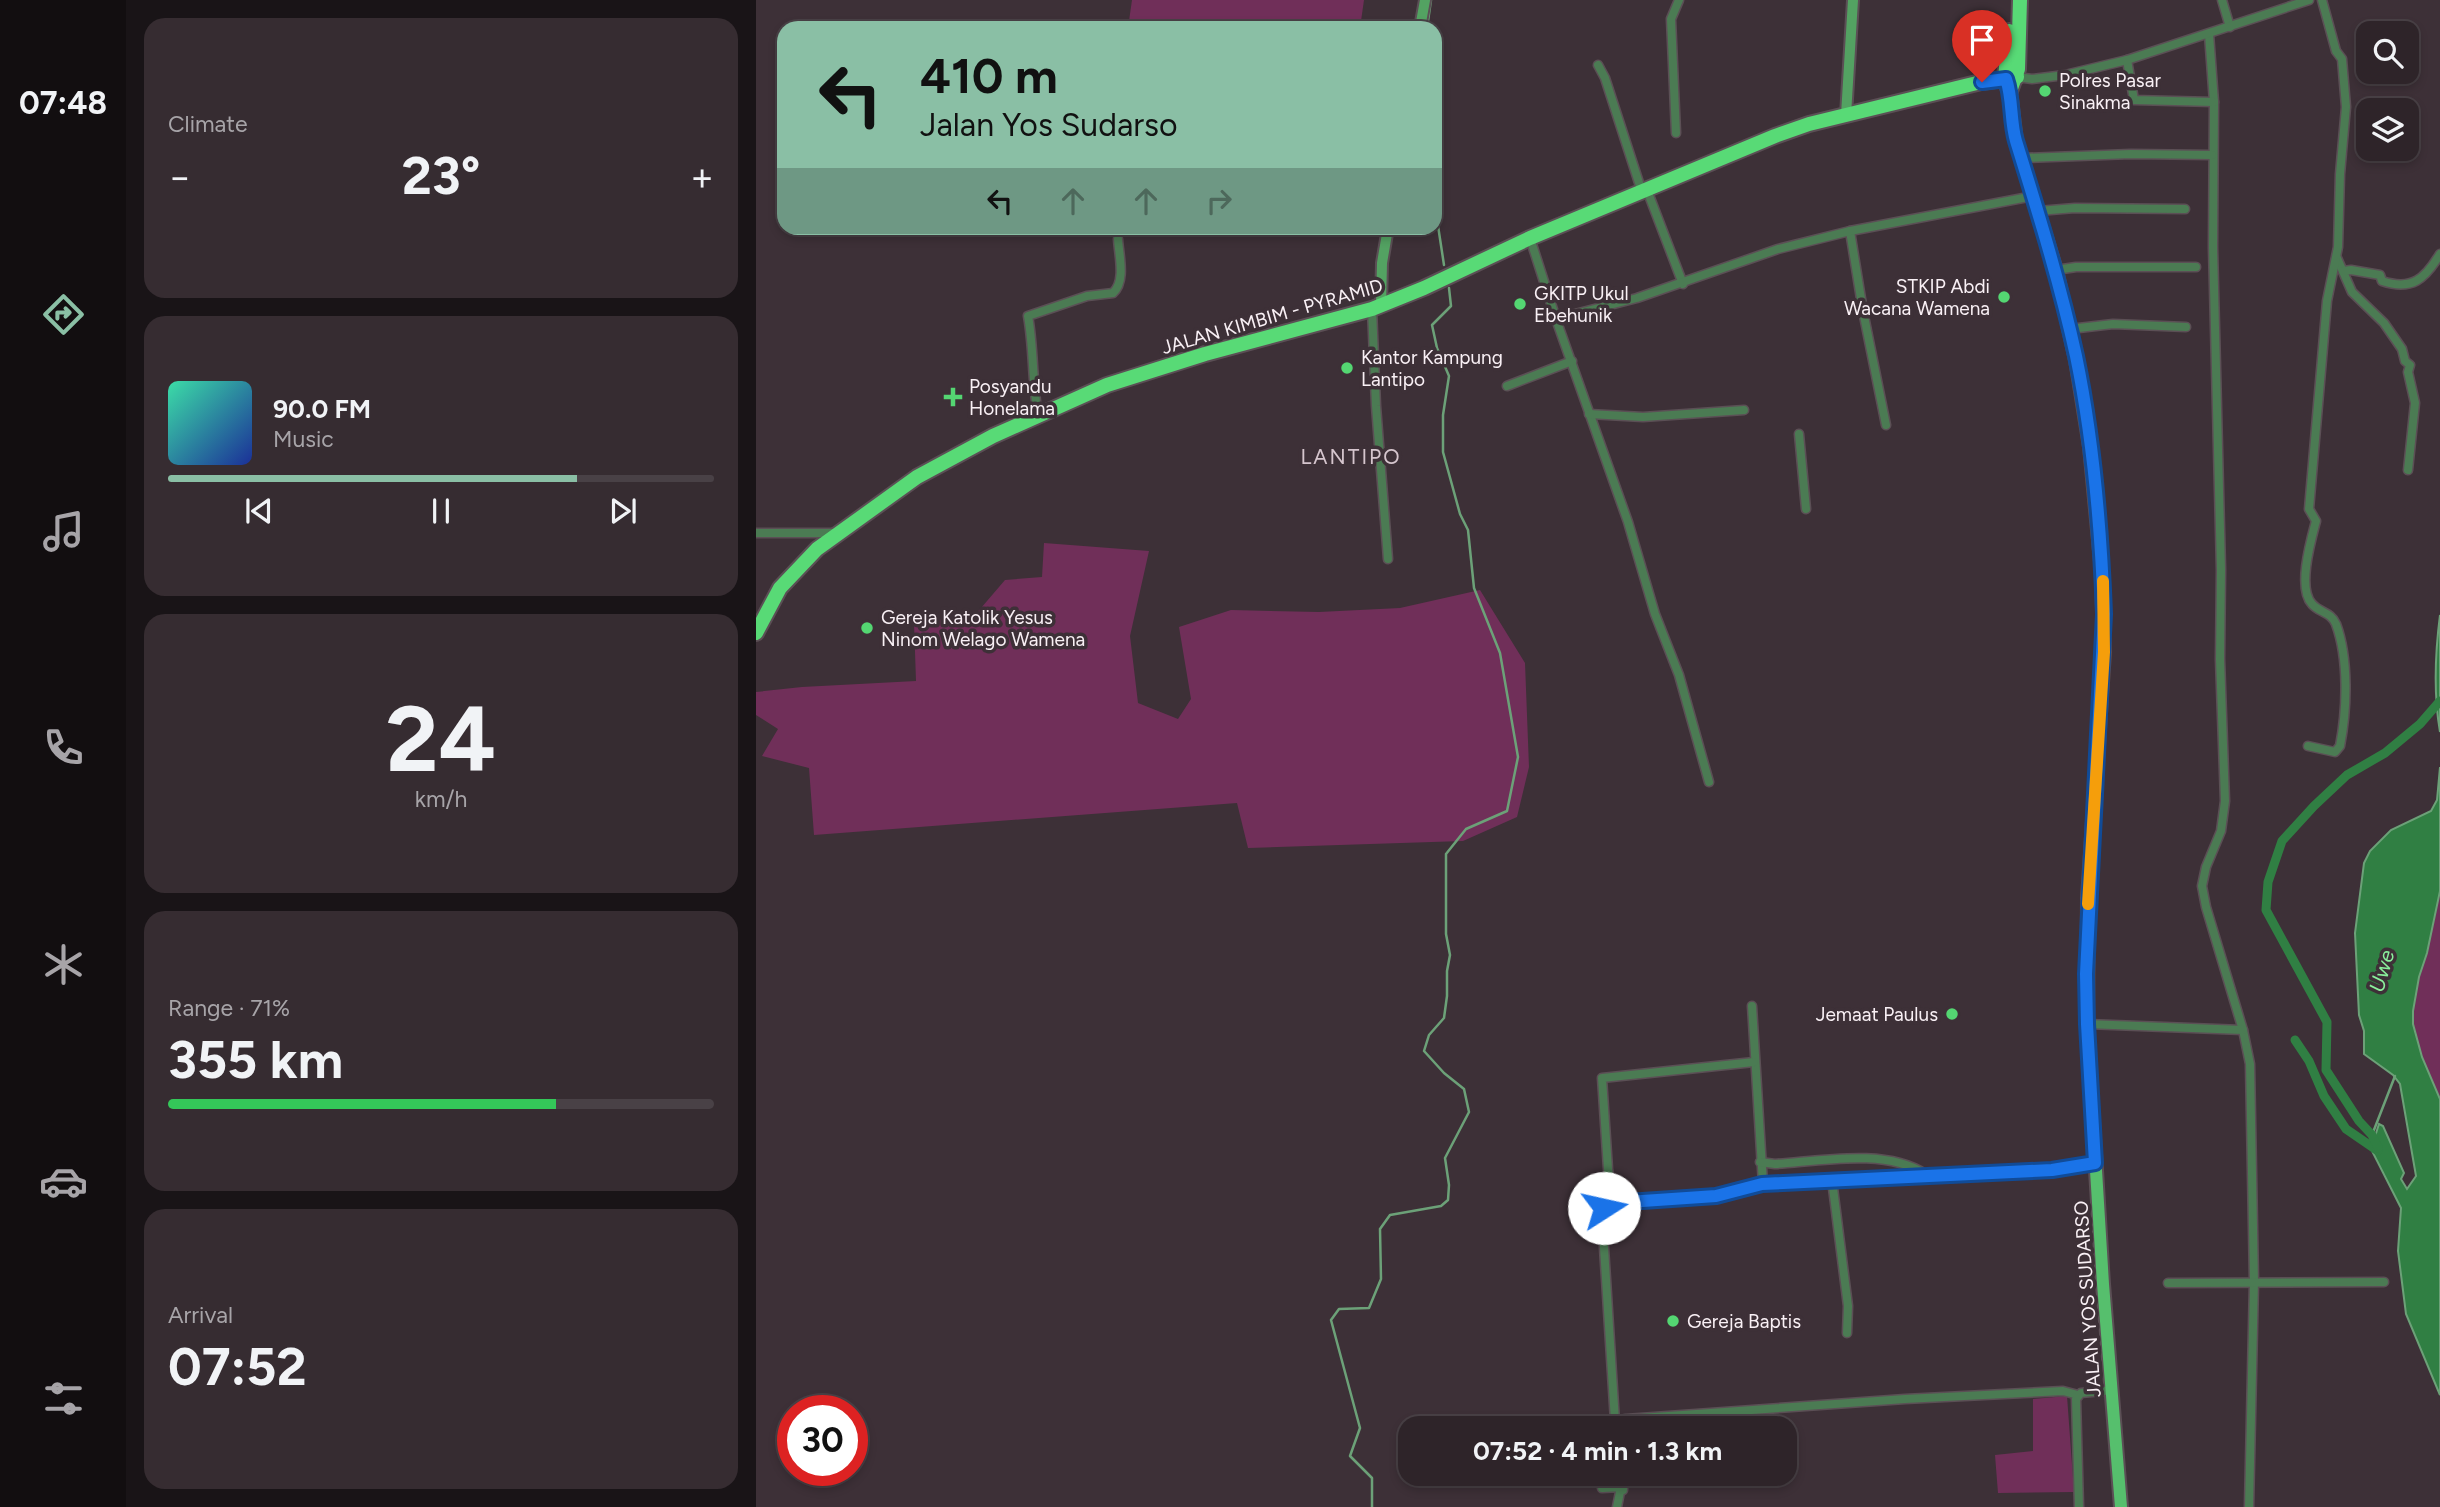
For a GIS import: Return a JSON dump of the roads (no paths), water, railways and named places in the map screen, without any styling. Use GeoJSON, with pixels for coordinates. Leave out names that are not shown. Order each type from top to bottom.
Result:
{"type":"FeatureCollection","features":[{"type":"Feature","properties":{"kind":"highway","name":"JALAN YOS SUDARSO"},"geometry":{"type":"LineString","coordinates":[[2011,83],[2012,0]]}},
{"type":"Feature","properties":{"kind":"highway","name":"JALAN YOS SUDARSO"},"geometry":{"type":"LineString","coordinates":[[2011,83],[2020,0]]}},
{"type":"Feature","properties":{"kind":"highway","name":"JALAN KIMBIM - PYRAMID"},"geometry":{"type":"LineString","coordinates":[[758,624],[780,588],[817,549],[916,477],[1038,415],[1107,385],[1205,354],[1377,308],[1530,238],[1774,136],[1809,124],[1982,82],[2011,83]]}},
{"type":"Feature","properties":{"kind":"main road"},"geometry":{"type":"LineString","coordinates":[[1421,21],[1425,0]]}},
{"type":"Feature","properties":{"kind":"main road"},"geometry":{"type":"LineString","coordinates":[[1846,116],[1853,0]]}},
{"type":"Feature","properties":{"kind":"main road","name":"JALAN YOS SUDARSO"},"geometry":{"type":"LineString","coordinates":[[2011,83],[2014,131],[2056,270],[2070,329],[2090,447],[2102,572],[2104,614],[2088,898],[2087,1024],[2121,1507]]}},
{"type":"Feature","properties":{"kind":"main road"},"geometry":{"type":"LineString","coordinates":[[1377,308],[1387,235]]}},
{"type":"Feature","properties":{"kind":"street"},"geometry":{"type":"LineString","coordinates":[[1676,132],[1671,19],[1679,0]]}},
{"type":"Feature","properties":{"kind":"street"},"geometry":{"type":"LineString","coordinates":[[2222,0],[2230,27]]}},
{"type":"Feature","properties":{"kind":"street"},"geometry":{"type":"LineString","coordinates":[[2011,83],[2065,75],[2127,60],[2309,0]]}},
{"type":"Feature","properties":{"kind":"street"},"geometry":{"type":"LineString","coordinates":[[2308,746],[2335,752],[2340,746],[2344,728],[2345,704],[2344,659],[2337,627],[2332,617],[2315,607],[2308,599],[2306,584],[2308,551],[2316,521],[2309,509],[2328,301],[2337,258],[2346,107],[2342,59],[2336,51],[2322,0]]}},
{"type":"Feature","properties":{"kind":"street"},"geometry":{"type":"LineString","coordinates":[[2209,34],[2214,102],[2212,155],[2221,570],[2220,659],[2225,801],[2221,831],[2206,867],[2202,886],[2244,1030],[2251,1080],[2254,1282],[2249,1507]]}},
{"type":"Feature","properties":{"kind":"street"},"geometry":{"type":"LineString","coordinates":[[2127,60],[2134,100],[2214,102]]}},
{"type":"Feature","properties":{"kind":"street"},"geometry":{"type":"LineString","coordinates":[[1598,65],[1644,191],[1683,284]]}},
{"type":"Feature","properties":{"kind":"street"},"geometry":{"type":"LineString","coordinates":[[2022,158],[2131,154],[2212,155]]}},
{"type":"Feature","properties":{"kind":"street"},"geometry":{"type":"LineString","coordinates":[[1571,315],[1683,284],[1778,249],[1850,231],[2034,196]]}},
{"type":"Feature","properties":{"kind":"street"},"geometry":{"type":"LineString","coordinates":[[2038,211],[2075,208],[2185,209]]}},
{"type":"Feature","properties":{"kind":"street"},"geometry":{"type":"LineString","coordinates":[[1850,231],[1886,425]]}},
{"type":"Feature","properties":{"kind":"street"},"geometry":{"type":"LineString","coordinates":[[1530,238],[1628,522],[1655,614],[1679,675],[1709,782]]}},
{"type":"Feature","properties":{"kind":"street"},"geometry":{"type":"LineString","coordinates":[[1038,415],[1033,389],[1032,341],[1028,316],[1087,296],[1113,293],[1118,288],[1120,278],[1118,239]]}},
{"type":"Feature","properties":{"kind":"street"},"geometry":{"type":"LineString","coordinates":[[2343,271],[2380,275],[2382,281],[2405,285],[2421,280],[2440,254]]}},
{"type":"Feature","properties":{"kind":"street"},"geometry":{"type":"LineString","coordinates":[[2337,258],[2356,296],[2384,323],[2402,349],[2405,361],[2410,365],[2408,372],[2415,403],[2408,470]]}},
{"type":"Feature","properties":{"kind":"street"},"geometry":{"type":"LineString","coordinates":[[2056,270],[2076,267],[2196,267]]}},
{"type":"Feature","properties":{"kind":"street"},"geometry":{"type":"LineString","coordinates":[[1377,308],[1376,406],[1388,559]]}},
{"type":"Feature","properties":{"kind":"street"},"geometry":{"type":"LineString","coordinates":[[2070,329],[2113,324],[2186,327]]}},
{"type":"Feature","properties":{"kind":"street"},"geometry":{"type":"LineString","coordinates":[[1507,386],[1572,362]]}},
{"type":"Feature","properties":{"kind":"street"},"geometry":{"type":"LineString","coordinates":[[1590,414],[1643,417],[1744,410]]}},
{"type":"Feature","properties":{"kind":"street"},"geometry":{"type":"LineString","coordinates":[[1799,434],[1806,509]]}},
{"type":"Feature","properties":{"kind":"street"},"geometry":{"type":"LineString","coordinates":[[756,533],[836,533]]}},
{"type":"Feature","properties":{"kind":"street"},"geometry":{"type":"LineString","coordinates":[[1752,1006],[1762,1184]]}},
{"type":"Feature","properties":{"kind":"street"},"geometry":{"type":"LineString","coordinates":[[2087,1024],[2244,1030]]}},
{"type":"Feature","properties":{"kind":"street"},"geometry":{"type":"LineString","coordinates":[[1613,1203],[1605,1146],[1602,1078],[1754,1062]]}},
{"type":"Feature","properties":{"kind":"street"},"geometry":{"type":"LineString","coordinates":[[1760,1162],[1775,1164],[1881,1159],[1906,1165],[1925,1174]]}},
{"type":"Feature","properties":{"kind":"street"},"geometry":{"type":"LineString","coordinates":[[1615,1416],[1602,1216],[1604,1208],[1613,1203],[1716,1196],[1762,1184],[1925,1174],[2052,1170],[2095,1163]]}},
{"type":"Feature","properties":{"kind":"street"},"geometry":{"type":"LineString","coordinates":[[1832,1180],[1848,1306],[1847,1333]]}},
{"type":"Feature","properties":{"kind":"street"},"geometry":{"type":"LineString","coordinates":[[2168,1283],[2384,1282]]}},
{"type":"Feature","properties":{"kind":"street"},"geometry":{"type":"LineString","coordinates":[[1723,1416],[2004,1393],[2063,1391],[2078,1395],[2113,1390]]}},
{"type":"Feature","properties":{"kind":"street"},"geometry":{"type":"LineString","coordinates":[[2078,1395],[2076,1417],[2079,1507]]}},
{"type":"Feature","properties":{"kind":"street"},"geometry":{"type":"LineString","coordinates":[[1601,1486],[1621,1487],[1620,1507]]}},
{"type":"Feature","properties":{"kind":"street"},"geometry":{"type":"LineString","coordinates":[[1620,1507],[1622,1486]]}},
{"type":"Feature","properties":{"kind":"water"},"geometry":{"type":"Polygon","coordinates":[[[2440,615],[2440,732],[2436,673],[2440,615]]]}},
{"type":"Feature","properties":{"kind":"water","name":"Uwe"},"geometry":{"type":"Polygon","coordinates":[[[2440,767],[2440,891],[2419,977],[2413,1024],[2422,1057],[2440,1099],[2440,1395],[2406,1314],[2398,1251],[2401,1208],[2371,1149],[2379,1124],[2383,1126],[2404,1173],[2401,1179],[2407,1189],[2416,1176],[2400,1084],[2393,1075],[2364,1054],[2355,933],[2364,863],[2370,851],[2391,830],[2431,811],[2437,800],[2440,767]]]}},
{"type":"Feature","properties":{"kind":"waterway"},"geometry":{"type":"LineString","coordinates":[[1428,21],[1431,0]]}},
{"type":"Feature","properties":{"kind":"waterway"},"geometry":{"type":"LineString","coordinates":[[1439,235],[1444,265]]}},
{"type":"Feature","properties":{"kind":"waterway"},"geometry":{"type":"LineString","coordinates":[[1372,1507],[1372,1478],[1350,1456],[1360,1428],[1331,1320],[1339,1309],[1369,1308],[1381,1279],[1380,1229],[1390,1215],[1441,1206],[1448,1200],[1445,1158],[1469,1112],[1464,1089],[1444,1073],[1424,1051],[1429,1035],[1444,1018],[1447,996],[1450,955],[1446,934],[1446,854],[1466,829],[1507,811],[1518,757],[1500,653],[1474,588],[1468,530],[1460,514],[1443,452],[1443,415],[1449,376],[1437,348],[1432,325],[1451,306],[1449,288]]}},
{"type":"Feature","properties":{"kind":"waterway"},"geometry":{"type":"LineString","coordinates":[[2378,1148],[2372,1135],[2359,1121],[2326,1070],[2327,1022],[2266,910],[2268,882],[2282,841],[2314,806],[2347,775],[2385,753],[2420,724],[2440,701]]}},
{"type":"Feature","properties":{"kind":"waterway"},"geometry":{"type":"LineString","coordinates":[[2295,1040],[2309,1061],[2324,1096],[2346,1129],[2378,1151]]}},
{"type":"Feature","properties":{"kind":"waterway"},"geometry":{"type":"LineString","coordinates":[[2372,1135],[2395,1076]]}},
{"type":"Feature","properties":{"kind":"place","name":"Polres Pasar Sinakma"},"geometry":{"type":"Point","coordinates":[2045,91]}},
{"type":"Feature","properties":{"kind":"place","name":"STKIP Abdi Wacana Wamena"},"geometry":{"type":"Point","coordinates":[2004,297]}},
{"type":"Feature","properties":{"kind":"place","name":"GKITP Ukul Ebehunik"},"geometry":{"type":"Point","coordinates":[1520,304]}},
{"type":"Feature","properties":{"kind":"place","name":"Kantor Kampung Lantipo"},"geometry":{"type":"Point","coordinates":[1347,368]}},
{"type":"Feature","properties":{"kind":"place","name":"Posyandu Honelama"},"geometry":{"type":"Point","coordinates":[953,397]}},
{"type":"Feature","properties":{"kind":"place","name":"Gereja Katolik Yesus Ninom Welago Wamena"},"geometry":{"type":"Point","coordinates":[867,628]}},
{"type":"Feature","properties":{"kind":"place","name":"Jemaat Paulus"},"geometry":{"type":"Point","coordinates":[1952,1014]}},
{"type":"Feature","properties":{"kind":"place","name":"Gereja Baptis"},"geometry":{"type":"Point","coordinates":[1673,1321]}},
{"type":"Feature","properties":{"kind":"district","name":"LANTIPO"},"geometry":{"type":"Point","coordinates":[1351,457]}}]}
